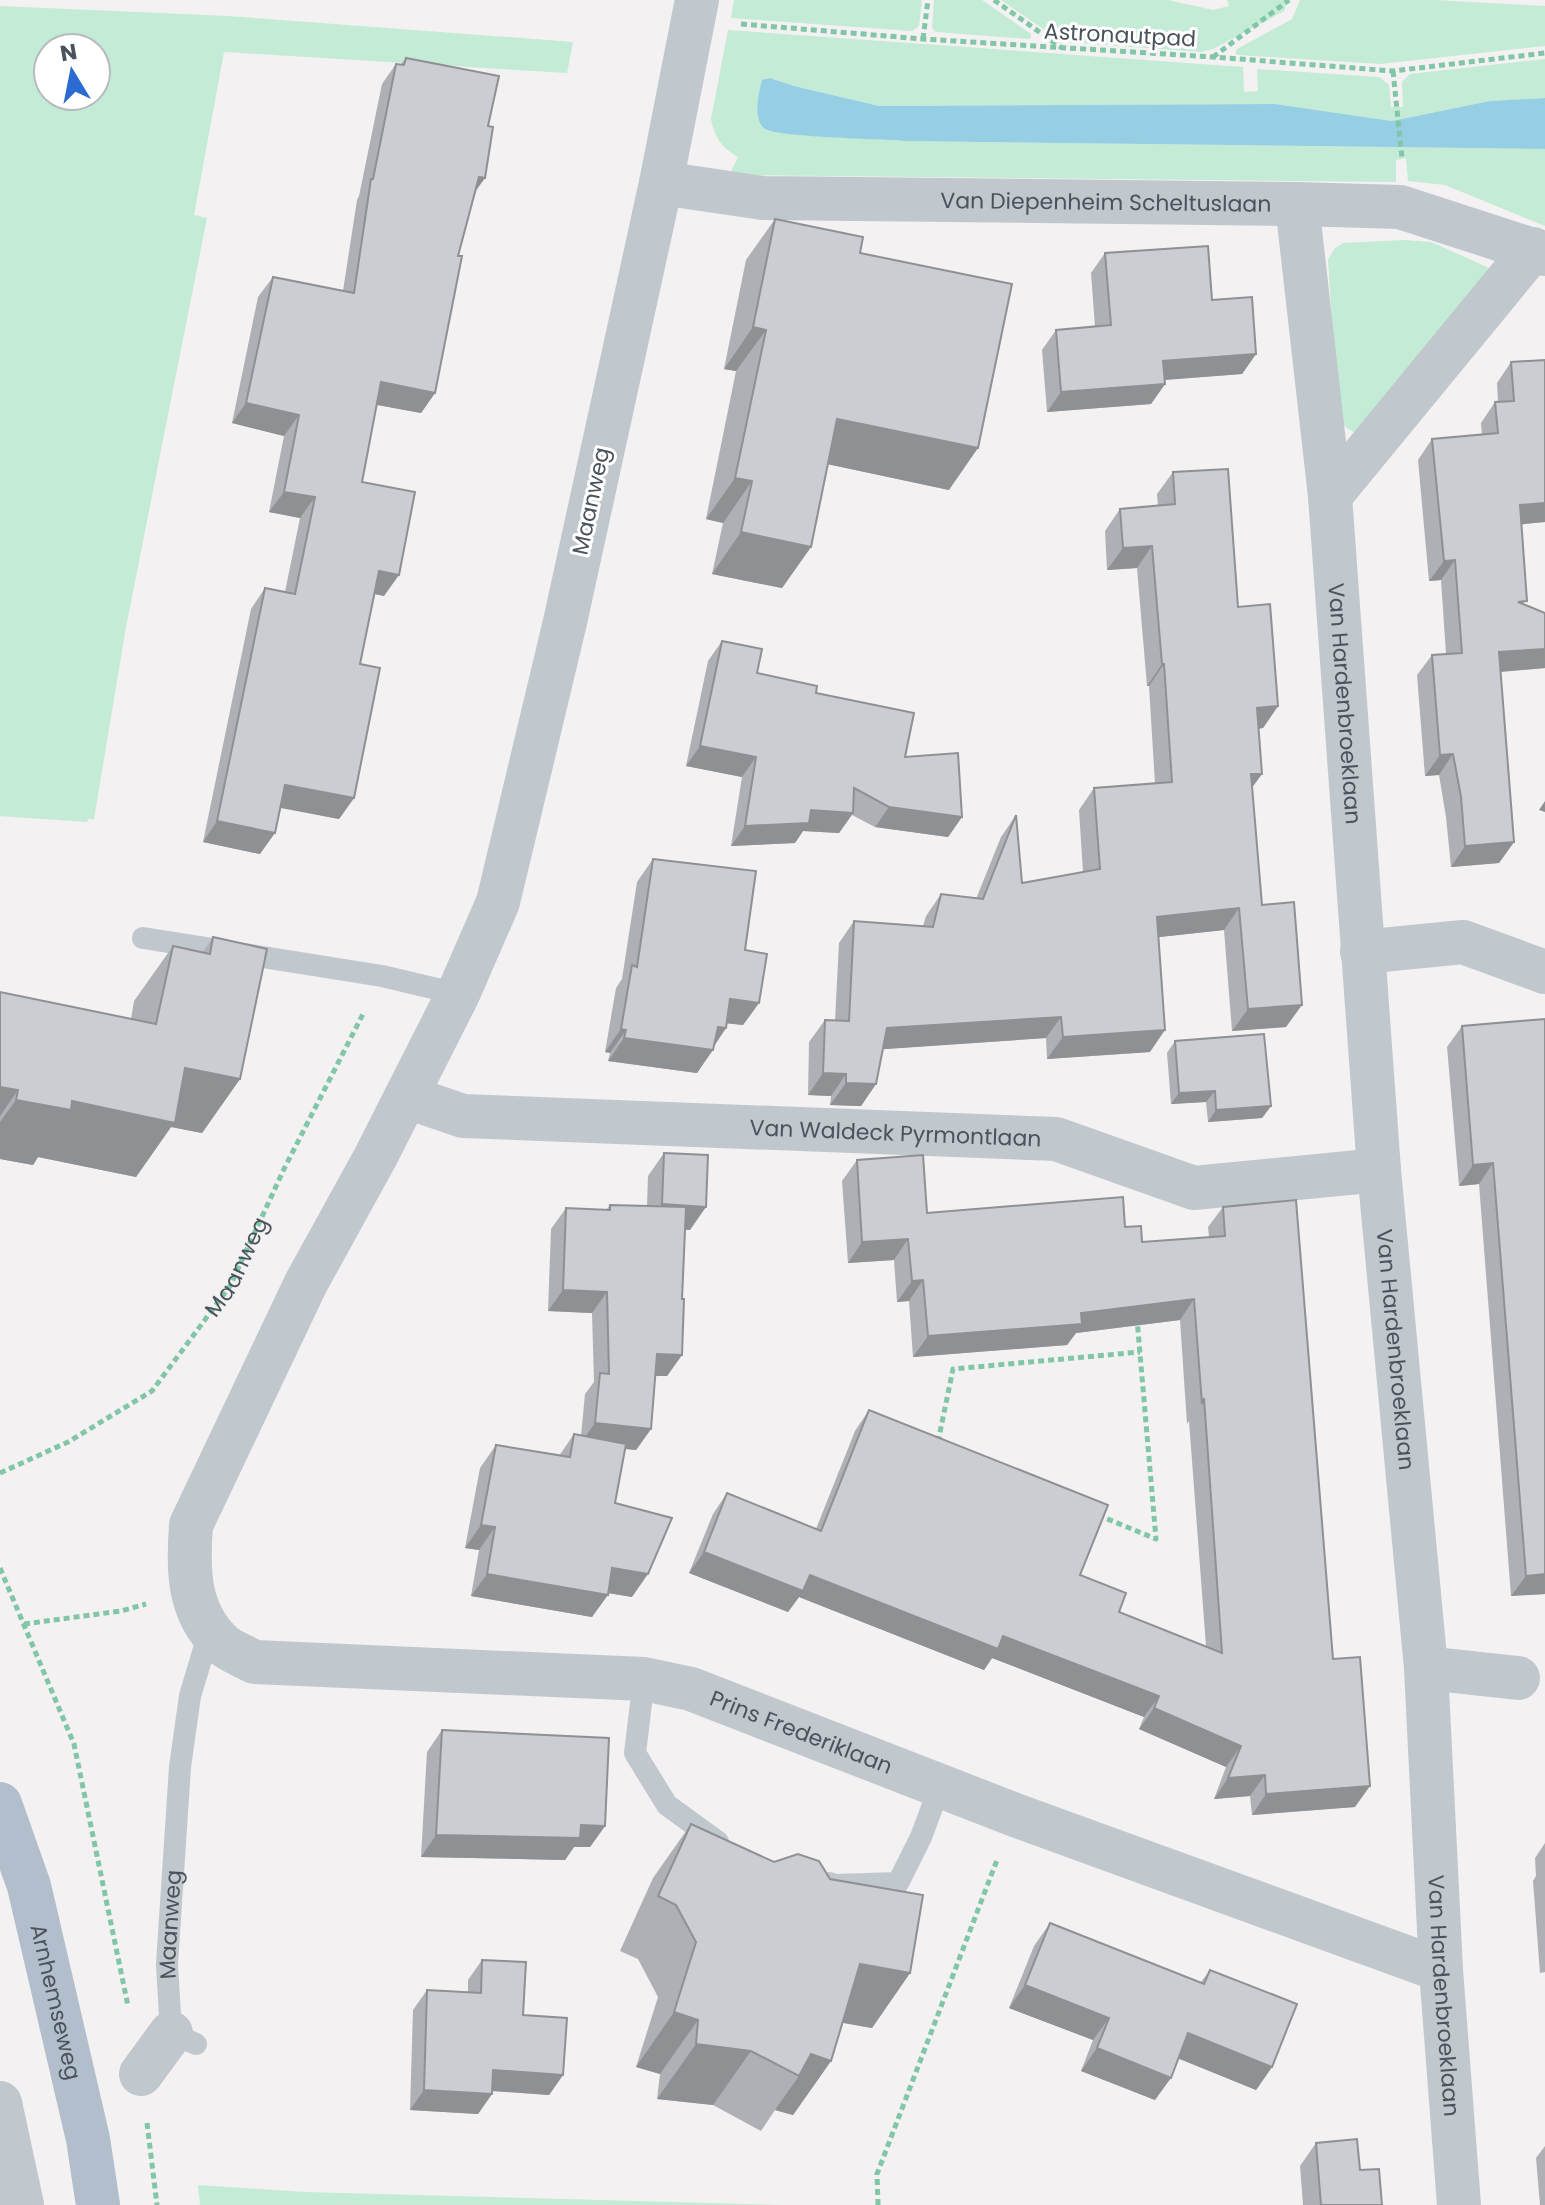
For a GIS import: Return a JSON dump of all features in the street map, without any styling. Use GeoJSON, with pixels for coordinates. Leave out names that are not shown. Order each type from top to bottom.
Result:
{"type":"FeatureCollection","features":[{"type":"Feature","properties":{"kind":"main road","name":"Arnhemseweg"},"geometry":{"type":"LineString","coordinates":[[0,1804],[29,1886],[88,2139],[98,2205]]}},
{"type":"Feature","properties":{"kind":"street","name":"Maanweg"},"geometry":{"type":"LineString","coordinates":[[190,1578],[191,1525],[306,1283],[407,1097],[458,994],[498,902],[565,622],[661,183],[695,10]]}},
{"type":"Feature","properties":{"kind":"street","name":"Van Diepenheim Scheltuslaan"},"geometry":{"type":"LineString","coordinates":[[661,183],[763,198],[1400,207],[1539,251]]}},
{"type":"Feature","properties":{"kind":"street","name":"Van Hardenbroeklaan"},"geometry":{"type":"LineString","coordinates":[[1297,204],[1330,496],[1379,1170],[1426,1668],[1441,1970],[1459,2205]]}},
{"type":"Feature","properties":{"kind":"street"},"geometry":{"type":"LineString","coordinates":[[1330,496],[1539,251]]}},
{"type":"Feature","properties":{"kind":"street"},"geometry":{"type":"LineString","coordinates":[[1362,952],[1463,942],[1545,972]]}},
{"type":"Feature","properties":{"kind":"street","name":"Van Waldeck Pyrmontlaan"},"geometry":{"type":"LineString","coordinates":[[407,1097],[463,1116],[1056,1139],[1194,1188],[1379,1170]]}},
{"type":"Feature","properties":{"kind":"street","name":"Prins Frederiklaan"},"geometry":{"type":"LineString","coordinates":[[190,1578],[198,1611],[222,1645],[254,1662],[644,1679],[691,1689],[1015,1815],[1441,1970]]}},
{"type":"Feature","properties":{"kind":"street"},"geometry":{"type":"LineString","coordinates":[[1426,1668],[1518,1678]]}},
{"type":"Feature","properties":{"kind":"street","name":"Maanweg"},"geometry":{"type":"LineString","coordinates":[[141,2074],[183,2038]]}},
{"type":"Feature","properties":{"kind":"street"},"geometry":{"type":"LineString","coordinates":[[0,2103],[22,2205]]}},
{"type":"Feature","properties":{"kind":"lane"},"geometry":{"type":"LineString","coordinates":[[143,938],[382,976],[458,994]]}},
{"type":"Feature","properties":{"kind":"lane","name":"Maanweg"},"geometry":{"type":"LineString","coordinates":[[183,2038],[167,1964],[180,1767],[190,1696],[210,1629]]}},
{"type":"Feature","properties":{"kind":"lane"},"geometry":{"type":"LineString","coordinates":[[644,1679],[635,1753],[667,1805],[729,1850]]}},
{"type":"Feature","properties":{"kind":"lane"},"geometry":{"type":"LineString","coordinates":[[804,1875],[835,1885],[898,1883],[921,1837],[940,1786]]}},
{"type":"Feature","properties":{"kind":"path"},"geometry":{"type":"LineString","coordinates":[[923,39],[928,0]]}},
{"type":"Feature","properties":{"kind":"path"},"geometry":{"type":"LineString","coordinates":[[994,0],[1063,48]]}},
{"type":"Feature","properties":{"kind":"path"},"geometry":{"type":"LineString","coordinates":[[1213,57],[1289,0]]}},
{"type":"Feature","properties":{"kind":"path","name":"Astronautpad"},"geometry":{"type":"LineString","coordinates":[[695,10],[923,39],[1393,71],[1545,53]]}},
{"type":"Feature","properties":{"kind":"path"},"geometry":{"type":"LineString","coordinates":[[1393,71],[1402,164]]}},
{"type":"Feature","properties":{"kind":"path","name":"Maanweg"},"geometry":{"type":"LineString","coordinates":[[0,1473],[68,1442],[152,1391],[230,1286],[284,1169],[382,976]]}},
{"type":"Feature","properties":{"kind":"path"},"geometry":{"type":"LineString","coordinates":[[1097,1515],[1156,1539],[1136,1305]]}},
{"type":"Feature","properties":{"kind":"path"},"geometry":{"type":"LineString","coordinates":[[937,1449],[953,1369],[1140,1352]]}},
{"type":"Feature","properties":{"kind":"path"},"geometry":{"type":"LineString","coordinates":[[0,1568],[74,1744],[141,2074],[157,2205]]}},
{"type":"Feature","properties":{"kind":"path"},"geometry":{"type":"LineString","coordinates":[[24,1624],[121,1611],[190,1578]]}},
{"type":"Feature","properties":{"kind":"path"},"geometry":{"type":"LineString","coordinates":[[878,2205],[877,2174],[1015,1815]]}},
{"type":"Feature","properties":{"kind":"green space"},"geometry":{"type":"Polygon","coordinates":[[[734,0],[922,0],[919,26],[912,31],[731,18],[734,0]]]}},
{"type":"Feature","properties":{"kind":"green space"},"geometry":{"type":"Polygon","coordinates":[[[934,0],[982,0],[1031,34],[1031,38],[936,32],[932,28],[934,0]]]}},
{"type":"Feature","properties":{"kind":"green space"},"geometry":{"type":"Polygon","coordinates":[[[1001,0],[1168,0],[1213,10],[1229,6],[1227,0],[1288,0],[1284,11],[1213,49],[1201,52],[1067,42],[1001,0]]]}},
{"type":"Feature","properties":{"kind":"green space"},"geometry":{"type":"Polygon","coordinates":[[[1300,0],[1435,0],[1545,6],[1545,46],[1380,64],[1235,53],[1237,49],[1292,19],[1300,0]]]}},
{"type":"Feature","properties":{"kind":"green space"},"geometry":{"type":"Polygon","coordinates":[[[0,6],[228,16],[573,42],[567,73],[224,52],[194,215],[207,218],[126,627],[94,819],[87,822],[0,816],[0,6]]]}},
{"type":"Feature","properties":{"kind":"green space"},"geometry":{"type":"Polygon","coordinates":[[[728,30],[1243,67],[1244,92],[1258,91],[1257,69],[1379,77],[1389,85],[1391,107],[1403,107],[1402,82],[1410,74],[1545,59],[1545,98],[1490,101],[1392,121],[1275,104],[879,106],[770,78],[767,131],[904,141],[1545,149],[1545,226],[1445,185],[1408,181],[1406,158],[1396,160],[1396,182],[736,175],[731,172],[738,157],[720,141],[711,119],[728,30]]]}},
{"type":"Feature","properties":{"kind":"green space"},"geometry":{"type":"Polygon","coordinates":[[[1431,242],[1487,267],[1489,271],[1356,433],[1344,425],[1338,411],[1328,260],[1334,249],[1343,243],[1431,242]]]}},
{"type":"Feature","properties":{"kind":"green space"},"geometry":{"type":"Polygon","coordinates":[[[198,2185],[305,2192],[782,2205],[200,2205],[198,2185]]]}},
{"type":"Feature","properties":{"kind":"water"},"geometry":{"type":"Polygon","coordinates":[[[770,78],[879,106],[1275,104],[1392,121],[1490,101],[1545,98],[1545,149],[904,141],[788,134],[765,129],[759,119],[762,80],[770,78]]]}},
{"type":"Feature","properties":{"kind":"building"},"geometry":{"type":"Polygon","coordinates":[[[406,58],[499,76],[488,126],[493,127],[485,178],[479,177],[458,256],[462,256],[435,393],[381,382],[362,482],[415,492],[399,575],[379,571],[360,664],[380,668],[354,798],[285,785],[275,833],[217,821],[265,588],[295,594],[315,497],[284,492],[299,415],[246,403],[273,277],[354,293],[371,179],[396,64],[404,65],[406,58]]]}},
{"type":"Feature","properties":{"kind":"building"},"geometry":{"type":"Polygon","coordinates":[[[775,219],[863,237],[860,253],[1012,284],[978,448],[837,419],[811,547],[741,532],[752,481],[735,478],[766,330],[753,327],[775,219]]]}},
{"type":"Feature","properties":{"kind":"building"},"geometry":{"type":"Polygon","coordinates":[[[1208,246],[1212,300],[1252,297],[1256,354],[1163,361],[1165,384],[1061,392],[1056,330],[1111,325],[1105,253],[1208,246]]]}},
{"type":"Feature","properties":{"kind":"building"},"geometry":{"type":"Polygon","coordinates":[[[1545,360],[1545,503],[1520,505],[1527,601],[1518,602],[1545,613],[1545,649],[1499,652],[1514,842],[1465,846],[1453,754],[1440,755],[1432,655],[1462,653],[1455,560],[1444,561],[1432,439],[1498,433],[1495,402],[1514,401],[1511,362],[1545,360]]]}},
{"type":"Feature","properties":{"kind":"building"},"geometry":{"type":"Polygon","coordinates":[[[1228,469],[1238,607],[1270,604],[1278,706],[1257,708],[1262,774],[1251,774],[1262,905],[1294,902],[1302,1005],[1248,1009],[1239,908],[1157,917],[1165,1030],[1063,1037],[1061,1017],[887,1028],[876,1084],[846,1083],[846,1074],[823,1073],[825,1020],[849,1021],[854,921],[933,927],[941,894],[983,899],[1016,815],[1022,883],[1100,869],[1094,788],[1172,782],[1152,546],[1123,548],[1120,509],[1175,504],[1173,472],[1228,469]]]}},
{"type":"Feature","properties":{"kind":"building"},"geometry":{"type":"Polygon","coordinates":[[[722,641],[762,649],[757,673],[817,686],[816,693],[914,713],[905,757],[958,753],[962,817],[889,807],[854,788],[853,813],[811,810],[809,823],[745,826],[756,757],[700,746],[722,641]]]}},
{"type":"Feature","properties":{"kind":"building"},"geometry":{"type":"Polygon","coordinates":[[[653,859],[756,871],[745,950],[767,954],[759,1003],[730,999],[726,1028],[718,1027],[713,1050],[624,1038],[626,1030],[621,1029],[632,965],[637,967],[653,859]]]}},
{"type":"Feature","properties":{"kind":"building"},"geometry":{"type":"Polygon","coordinates":[[[213,937],[267,949],[240,1079],[185,1068],[175,1123],[72,1101],[71,1110],[16,1100],[18,1090],[0,1087],[0,992],[156,1024],[173,946],[210,954],[213,937]]]}},
{"type":"Feature","properties":{"kind":"building"},"geometry":{"type":"Polygon","coordinates":[[[1545,1019],[1545,1574],[1526,1576],[1493,1163],[1473,1165],[1462,1026],[1545,1019]]]}},
{"type":"Feature","properties":{"kind":"building"},"geometry":{"type":"Polygon","coordinates":[[[1264,1034],[1271,1106],[1216,1110],[1215,1091],[1179,1093],[1175,1041],[1264,1034]]]}},
{"type":"Feature","properties":{"kind":"building"},"geometry":{"type":"Polygon","coordinates":[[[664,1153],[708,1155],[706,1207],[662,1204],[664,1153]]]}},
{"type":"Feature","properties":{"kind":"building"},"geometry":{"type":"Polygon","coordinates":[[[923,1155],[927,1213],[1123,1197],[1125,1227],[1141,1226],[1142,1242],[1225,1236],[1223,1207],[1296,1200],[1333,1659],[1360,1657],[1370,1786],[1266,1794],[1265,1775],[1228,1778],[1241,1746],[1154,1708],[1159,1696],[1003,1636],[998,1649],[810,1575],[803,1591],[704,1552],[727,1493],[821,1531],[869,1410],[1108,1505],[1080,1575],[1126,1593],[1119,1612],[1222,1653],[1194,1299],[1081,1313],[1082,1324],[928,1336],[923,1280],[912,1281],[908,1239],[862,1242],[857,1160],[923,1155]]]}},
{"type":"Feature","properties":{"kind":"building"},"geometry":{"type":"Polygon","coordinates":[[[610,1205],[686,1207],[682,1355],[657,1354],[651,1429],[595,1423],[600,1373],[609,1374],[607,1292],[563,1290],[566,1208],[610,1210],[610,1205]]]}},
{"type":"Feature","properties":{"kind":"building"},"geometry":{"type":"Polygon","coordinates":[[[574,1434],[626,1444],[615,1503],[672,1518],[648,1574],[612,1568],[608,1595],[487,1574],[495,1527],[481,1525],[496,1445],[570,1457],[574,1434]]]}},
{"type":"Feature","properties":{"kind":"building"},"geometry":{"type":"Polygon","coordinates":[[[442,1730],[609,1738],[605,1826],[581,1825],[580,1838],[436,1835],[442,1730]]]}},
{"type":"Feature","properties":{"kind":"building"},"geometry":{"type":"Polygon","coordinates":[[[691,1824],[774,1862],[798,1854],[819,1861],[830,1879],[923,1895],[910,1973],[860,1964],[831,2061],[811,2054],[799,2076],[751,2051],[696,2044],[698,2020],[674,2012],[696,1942],[676,1905],[658,1896],[691,1824]]]}},
{"type":"Feature","properties":{"kind":"building"},"geometry":{"type":"Polygon","coordinates":[[[1050,1923],[1204,1984],[1210,1970],[1297,2004],[1272,2067],[1188,2033],[1171,2078],[1097,2048],[1109,2018],[1025,1985],[1050,1923]]]}},
{"type":"Feature","properties":{"kind":"building"},"geometry":{"type":"Polygon","coordinates":[[[482,1960],[526,1962],[523,2015],[567,2018],[563,2075],[493,2070],[492,2094],[424,2090],[427,1990],[481,1993],[482,1960]]]}},
{"type":"Feature","properties":{"kind":"building"},"geometry":{"type":"Polygon","coordinates":[[[1357,2139],[1360,2170],[1379,2169],[1382,2205],[1321,2205],[1316,2143],[1357,2139]]]}}]}
